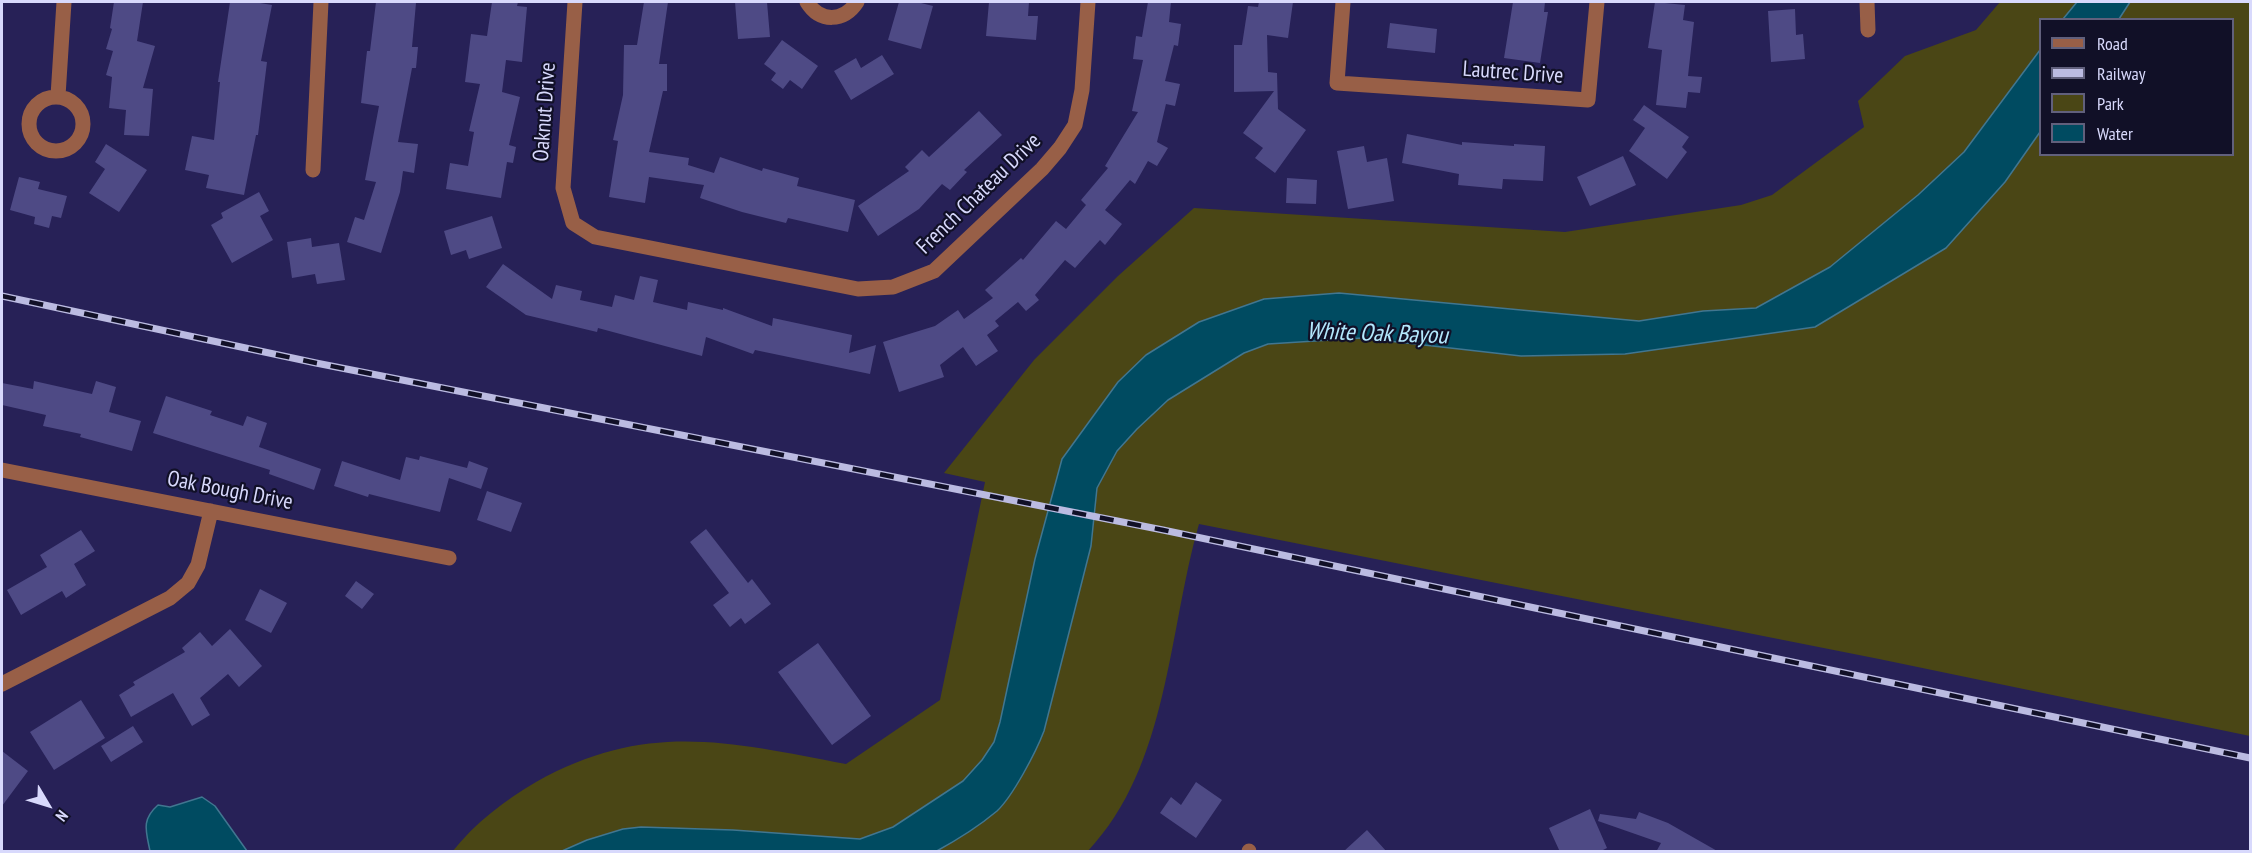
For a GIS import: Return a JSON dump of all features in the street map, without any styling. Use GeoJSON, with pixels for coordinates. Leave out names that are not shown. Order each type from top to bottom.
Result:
{"type":"FeatureCollection","features":[{"type":"Feature","properties":{"kind":"street"},"geometry":{"type":"LineString","coordinates":[[58,96],[64,2]]}},
{"type":"Feature","properties":{"kind":"street"},"geometry":{"type":"LineString","coordinates":[[313,170],[321,2]]}},
{"type":"Feature","properties":{"kind":"street","name":"Oaknut Drive"},"geometry":{"type":"LineString","coordinates":[[573,223],[562,188],[575,2]]}},
{"type":"Feature","properties":{"kind":"street"},"geometry":{"type":"LineString","coordinates":[[807,2],[811,9],[830,18],[841,17],[857,2]]}},
{"type":"Feature","properties":{"kind":"street","name":"French Chateau Drive"},"geometry":{"type":"LineString","coordinates":[[573,223],[595,237],[821,282],[858,288],[893,287],[916,279],[934,271],[1042,169],[1060,148],[1075,125],[1082,90],[1088,2]]}},
{"type":"Feature","properties":{"kind":"street","name":"Lautrec Drive"},"geometry":{"type":"LineString","coordinates":[[1343,2],[1337,83],[1588,100],[1597,2]]}},
{"type":"Feature","properties":{"kind":"street"},"geometry":{"type":"LineString","coordinates":[[1867,2],[1868,30]]}},
{"type":"Feature","properties":{"kind":"street","name":"Oak Bough Drive"},"geometry":{"type":"LineString","coordinates":[[2,470],[449,558]]}},
{"type":"Feature","properties":{"kind":"street"},"geometry":{"type":"LineString","coordinates":[[2,684],[170,598],[188,583],[198,565],[211,511]]}},
{"type":"Feature","properties":{"kind":"green space"},"geometry":{"type":"Polygon","coordinates":[[[2000,2],[2250,2],[2250,736],[1879,659],[1199,524],[1151,738],[1135,779],[1115,817],[1088,851],[452,852],[481,822],[524,789],[576,763],[615,750],[652,743],[726,744],[846,764],[940,700],[985,482],[944,473],[1034,360],[1118,276],[1194,208],[1565,232],[1741,205],[1772,195],[1864,127],[1858,101],[1905,56],[1976,30],[2000,2]]]}},
{"type":"Feature","properties":{"kind":"water"},"geometry":{"type":"Polygon","coordinates":[[[2077,2],[2130,2],[2120,18],[2064,18],[2077,2]]]}},
{"type":"Feature","properties":{"kind":"water","name":"White Oak Bayou"},"geometry":{"type":"Polygon","coordinates":[[[2039,51],[2039,133],[2005,182],[1946,248],[1815,327],[1625,354],[1521,356],[1362,338],[1268,344],[1244,353],[1168,400],[1117,451],[1097,488],[1091,546],[1044,731],[1030,762],[1017,785],[997,811],[967,833],[935,852],[562,851],[587,840],[623,829],[641,827],[733,830],[860,839],[893,827],[963,781],[982,760],[994,742],[1035,559],[1062,459],[1118,382],[1146,355],[1199,322],[1264,299],[1339,293],[1639,321],[1703,311],[1756,308],[1830,267],[1918,195],[1964,152],[2039,51]]]}},
{"type":"Feature","properties":{"kind":"water"},"geometry":{"type":"Polygon","coordinates":[[[202,797],[215,806],[247,851],[150,851],[146,826],[153,810],[158,805],[170,807],[202,797]]]}},
{"type":"Feature","properties":{"kind":"building"},"geometry":{"type":"Polygon","coordinates":[[[114,2],[143,2],[137,41],[155,46],[143,88],[153,89],[149,136],[124,135],[126,110],[109,108],[112,77],[106,75],[113,51],[106,49],[112,29],[110,28],[114,2]]]}},
{"type":"Feature","properties":{"kind":"building"},"geometry":{"type":"Polygon","coordinates":[[[230,2],[272,5],[261,61],[267,62],[258,135],[256,135],[244,195],[206,188],[209,175],[185,170],[192,136],[214,140],[220,82],[218,82],[230,2]]]}},
{"type":"Feature","properties":{"kind":"building"},"geometry":{"type":"Polygon","coordinates":[[[376,2],[416,3],[412,47],[418,47],[416,68],[412,68],[398,142],[418,144],[414,173],[403,171],[400,192],[381,253],[347,242],[355,217],[364,220],[376,182],[365,180],[379,106],[361,103],[376,2]]]}},
{"type":"Feature","properties":{"kind":"building"},"geometry":{"type":"Polygon","coordinates":[[[492,2],[518,2],[517,6],[527,7],[522,62],[506,60],[502,92],[520,97],[509,145],[516,147],[513,163],[507,162],[501,198],[446,189],[450,163],[468,166],[474,132],[469,131],[480,84],[465,82],[471,34],[487,36],[492,2]]]}},
{"type":"Feature","properties":{"kind":"building"},"geometry":{"type":"Polygon","coordinates":[[[644,2],[668,2],[659,64],[667,64],[667,91],[663,91],[649,152],[689,158],[688,165],[714,173],[720,157],[762,171],[763,168],[799,178],[797,186],[855,200],[848,232],[788,218],[786,223],[742,212],[700,198],[704,185],[649,177],[645,203],[609,197],[618,141],[613,140],[623,95],[624,45],[637,45],[644,2]]]}},
{"type":"Feature","properties":{"kind":"building"},"geometry":{"type":"Polygon","coordinates":[[[735,2],[767,2],[770,37],[738,39],[735,2]]]}},
{"type":"Feature","properties":{"kind":"building"},"geometry":{"type":"Polygon","coordinates":[[[899,2],[917,2],[933,6],[921,49],[888,40],[899,2]]]}},
{"type":"Feature","properties":{"kind":"building"},"geometry":{"type":"Polygon","coordinates":[[[989,2],[1029,2],[1028,16],[1038,16],[1036,40],[986,36],[989,2]]]}},
{"type":"Feature","properties":{"kind":"building"},"geometry":{"type":"Polygon","coordinates":[[[1148,2],[1171,2],[1169,22],[1181,24],[1178,46],[1174,45],[1165,81],[1180,84],[1175,106],[1166,104],[1157,142],[1168,148],[1157,166],[1148,161],[1135,184],[1130,180],[1105,210],[1122,224],[1105,245],[1100,240],[1075,268],[1065,260],[1035,295],[1039,300],[1026,311],[1018,302],[995,321],[999,326],[987,335],[998,351],[976,366],[963,347],[940,365],[944,377],[899,392],[883,342],[935,326],[958,310],[964,319],[993,298],[985,290],[1021,258],[1023,260],[1056,221],[1066,229],[1086,205],[1081,200],[1108,168],[1105,166],[1138,112],[1132,111],[1143,60],[1133,59],[1136,36],[1142,37],[1148,2]]]}},
{"type":"Feature","properties":{"kind":"building"},"geometry":{"type":"Polygon","coordinates":[[[1259,2],[1293,2],[1288,38],[1267,35],[1268,72],[1277,73],[1278,109],[1306,130],[1275,173],[1255,158],[1263,148],[1243,133],[1274,91],[1234,92],[1234,45],[1242,45],[1248,6],[1258,7],[1259,2]]]}},
{"type":"Feature","properties":{"kind":"building"},"geometry":{"type":"Polygon","coordinates":[[[1513,2],[1545,2],[1544,12],[1548,12],[1540,63],[1504,58],[1513,2]]]}},
{"type":"Feature","properties":{"kind":"building"},"geometry":{"type":"Polygon","coordinates":[[[1655,2],[1685,5],[1683,20],[1694,22],[1688,76],[1702,77],[1700,93],[1688,92],[1686,108],[1656,105],[1662,50],[1648,48],[1655,2]]]}},
{"type":"Feature","properties":{"kind":"building"},"geometry":{"type":"Polygon","coordinates":[[[1795,9],[1796,35],[1803,34],[1805,59],[1771,62],[1768,11],[1795,9]]]}},
{"type":"Feature","properties":{"kind":"building"},"geometry":{"type":"Polygon","coordinates":[[[1390,23],[1437,29],[1435,53],[1387,48],[1390,23]]]}},
{"type":"Feature","properties":{"kind":"building"},"geometry":{"type":"Polygon","coordinates":[[[782,40],[818,66],[802,89],[790,80],[783,89],[771,80],[776,73],[764,64],[782,40]]]}},
{"type":"Feature","properties":{"kind":"building"},"geometry":{"type":"Polygon","coordinates":[[[882,55],[894,74],[851,100],[834,71],[856,58],[861,68],[882,55]]]}},
{"type":"Feature","properties":{"kind":"building"},"geometry":{"type":"Polygon","coordinates":[[[1644,105],[1689,137],[1682,147],[1687,152],[1667,179],[1629,151],[1645,128],[1633,120],[1644,105]]]}},
{"type":"Feature","properties":{"kind":"building"},"geometry":{"type":"Polygon","coordinates":[[[979,111],[1002,135],[964,170],[967,172],[950,190],[942,184],[919,209],[878,236],[858,206],[909,171],[905,167],[922,150],[929,157],[979,111]]]}},
{"type":"Feature","properties":{"kind":"building"},"geometry":{"type":"Polygon","coordinates":[[[1407,134],[1462,145],[1462,142],[1545,146],[1543,181],[1503,179],[1502,189],[1458,185],[1459,174],[1402,163],[1407,134]]]}},
{"type":"Feature","properties":{"kind":"building"},"geometry":{"type":"Polygon","coordinates":[[[106,144],[147,170],[119,212],[89,193],[105,169],[95,162],[106,144]]]}},
{"type":"Feature","properties":{"kind":"building"},"geometry":{"type":"Polygon","coordinates":[[[1364,146],[1367,162],[1387,158],[1394,201],[1348,209],[1337,151],[1364,146]]]}},
{"type":"Feature","properties":{"kind":"building"},"geometry":{"type":"Polygon","coordinates":[[[1623,156],[1636,185],[1590,206],[1577,177],[1623,156]]]}},
{"type":"Feature","properties":{"kind":"building"},"geometry":{"type":"Polygon","coordinates":[[[19,177],[40,182],[38,189],[67,196],[61,218],[52,216],[49,228],[34,224],[35,217],[10,210],[19,177]]]}},
{"type":"Feature","properties":{"kind":"building"},"geometry":{"type":"Polygon","coordinates":[[[1287,178],[1317,180],[1316,204],[1286,203],[1287,178]]]}},
{"type":"Feature","properties":{"kind":"building"},"geometry":{"type":"Polygon","coordinates":[[[259,192],[269,211],[260,216],[273,240],[232,263],[211,225],[223,218],[221,213],[259,192]]]}},
{"type":"Feature","properties":{"kind":"building"},"geometry":{"type":"Polygon","coordinates":[[[492,216],[502,248],[469,259],[466,250],[451,255],[444,231],[492,216]]]}},
{"type":"Feature","properties":{"kind":"building"},"geometry":{"type":"Polygon","coordinates":[[[311,238],[312,247],[339,243],[345,280],[317,284],[315,274],[292,278],[287,242],[311,238]]]}},
{"type":"Feature","properties":{"kind":"building"},"geometry":{"type":"Polygon","coordinates":[[[503,264],[552,299],[556,285],[582,291],[580,300],[612,307],[615,295],[634,300],[640,276],[658,280],[653,302],[687,310],[688,302],[723,310],[723,308],[772,326],[773,318],[852,335],[849,353],[876,345],[870,374],[755,350],[753,354],[706,337],[702,356],[598,328],[597,332],[526,315],[486,287],[503,264]]]}},
{"type":"Feature","properties":{"kind":"building"},"geometry":{"type":"Polygon","coordinates":[[[34,381],[92,394],[96,381],[116,387],[109,412],[141,421],[132,451],[80,437],[81,434],[43,426],[46,415],[2,405],[2,383],[33,389],[34,381]]]}},
{"type":"Feature","properties":{"kind":"building"},"geometry":{"type":"Polygon","coordinates":[[[166,396],[212,411],[210,415],[243,426],[247,416],[267,423],[259,447],[321,469],[314,490],[269,474],[270,470],[153,433],[166,396]]]}},
{"type":"Feature","properties":{"kind":"building"},"geometry":{"type":"Polygon","coordinates":[[[420,456],[467,468],[469,461],[488,468],[481,489],[449,478],[440,512],[369,494],[368,497],[334,486],[342,461],[400,480],[406,457],[419,460],[420,456]]]}},
{"type":"Feature","properties":{"kind":"building"},"geometry":{"type":"Polygon","coordinates":[[[487,491],[522,503],[511,532],[477,520],[487,491]]]}},
{"type":"Feature","properties":{"kind":"building"},"geometry":{"type":"Polygon","coordinates":[[[706,529],[748,583],[752,579],[771,604],[745,624],[741,618],[730,627],[713,605],[729,593],[690,542],[706,529]]]}},
{"type":"Feature","properties":{"kind":"building"},"geometry":{"type":"Polygon","coordinates":[[[81,530],[95,551],[74,564],[86,585],[66,598],[62,591],[21,615],[7,590],[47,567],[40,555],[81,530]]]}},
{"type":"Feature","properties":{"kind":"building"},"geometry":{"type":"Polygon","coordinates":[[[356,581],[374,594],[362,609],[345,596],[356,581]]]}},
{"type":"Feature","properties":{"kind":"building"},"geometry":{"type":"Polygon","coordinates":[[[260,589],[287,603],[271,633],[245,620],[260,589]]]}},
{"type":"Feature","properties":{"kind":"building"},"geometry":{"type":"Polygon","coordinates":[[[230,629],[262,666],[239,687],[228,674],[200,698],[210,715],[192,726],[173,693],[131,717],[119,695],[135,685],[133,682],[185,652],[182,648],[200,632],[212,646],[230,629]]]}},
{"type":"Feature","properties":{"kind":"building"},"geometry":{"type":"Polygon","coordinates":[[[818,643],[871,716],[832,745],[778,672],[818,643]]]}},
{"type":"Feature","properties":{"kind":"building"},"geometry":{"type":"Polygon","coordinates":[[[81,700],[105,738],[54,770],[30,732],[81,700]]]}},
{"type":"Feature","properties":{"kind":"building"},"geometry":{"type":"Polygon","coordinates":[[[133,726],[143,742],[111,762],[101,746],[133,726]]]}},
{"type":"Feature","properties":{"kind":"building"},"geometry":{"type":"Polygon","coordinates":[[[2,751],[28,771],[2,806],[2,751]]]}},
{"type":"Feature","properties":{"kind":"building"},"geometry":{"type":"Polygon","coordinates":[[[1196,782],[1222,800],[1196,838],[1160,813],[1171,797],[1181,805],[1196,782]]]}},
{"type":"Feature","properties":{"kind":"building"},"geometry":{"type":"Polygon","coordinates":[[[1590,809],[1607,848],[1599,852],[1560,852],[1549,828],[1590,809]]]}},
{"type":"Feature","properties":{"kind":"building"},"geometry":{"type":"Polygon","coordinates":[[[1639,812],[1668,823],[1719,852],[1656,852],[1661,843],[1598,821],[1600,814],[1636,819],[1639,812]]]}},
{"type":"Feature","properties":{"kind":"building"},"geometry":{"type":"Polygon","coordinates":[[[1367,830],[1387,852],[1343,852],[1367,830]]]}},
{"type":"Feature","properties":{"kind":"railway"},"geometry":{"type":"LineString","coordinates":[[2,296],[316,363],[1163,530],[2250,758]]}}]}
